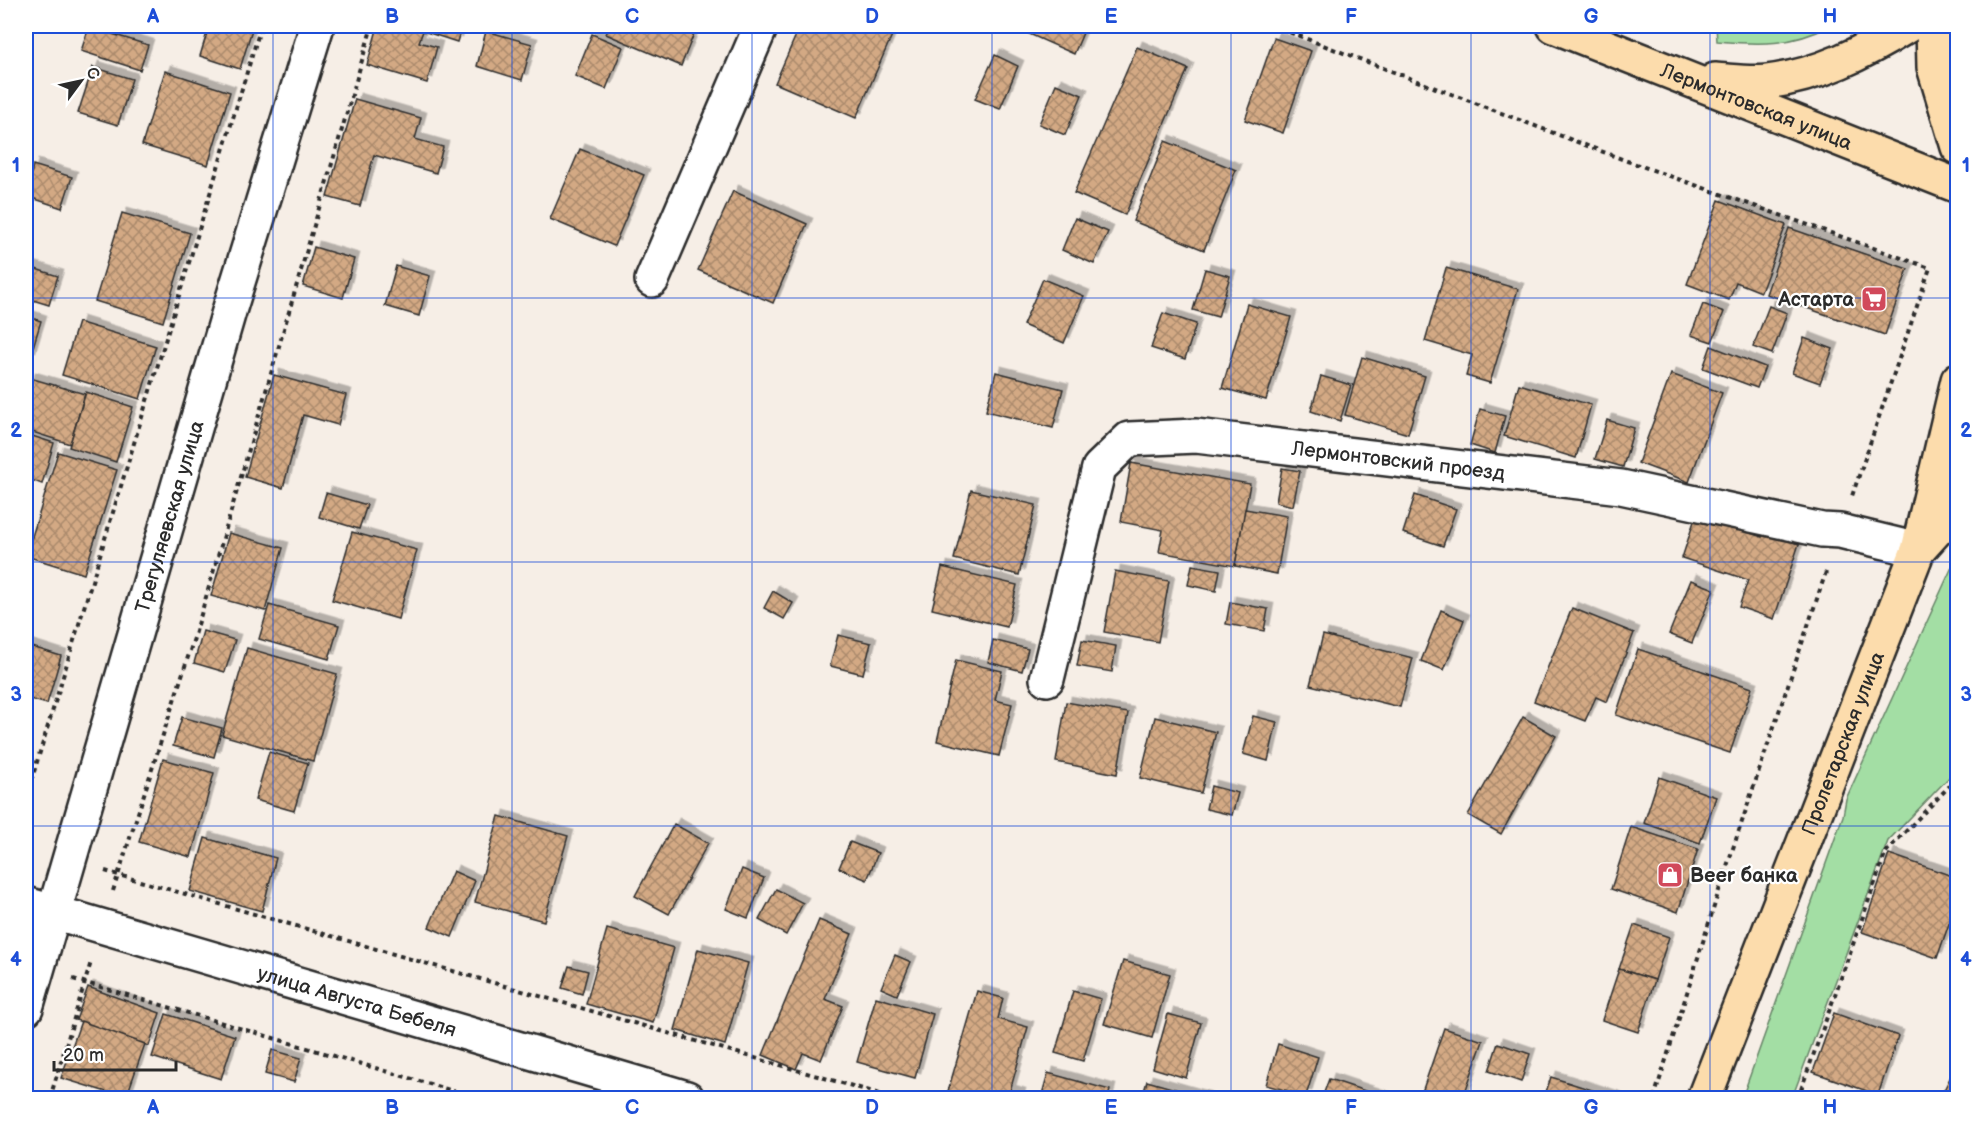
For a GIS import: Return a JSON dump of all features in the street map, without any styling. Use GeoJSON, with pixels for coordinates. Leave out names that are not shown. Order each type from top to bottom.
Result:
{"type":"FeatureCollection","features":[{"type":"Feature","properties":{"kind":"main road","name":"Лермонтовская улица"},"geometry":{"type":"LineString","coordinates":[[1554,26],[1958,186]]}},
{"type":"Feature","properties":{"kind":"main road"},"geometry":{"type":"LineString","coordinates":[[1689,79],[1764,82],[1806,74],[1836,65],[1907,26]]}},
{"type":"Feature","properties":{"kind":"main road"},"geometry":{"type":"LineString","coordinates":[[1933,26],[1934,67],[1958,147]]}},
{"type":"Feature","properties":{"kind":"main road","name":"Пролетарская улица"},"geometry":{"type":"LineString","coordinates":[[1704,1098],[1918,550],[1958,380]]}},
{"type":"Feature","properties":{"kind":"main road"},"geometry":{"type":"LineString","coordinates":[[1918,550],[1958,506]]}},
{"type":"Feature","properties":{"kind":"street","name":"Трегуляевская улица"},"geometry":{"type":"LineString","coordinates":[[26,1008],[36,972],[40,908],[70,861],[230,308],[317,26]]}},
{"type":"Feature","properties":{"kind":"street"},"geometry":{"type":"LineString","coordinates":[[652,280],[761,26]]}},
{"type":"Feature","properties":{"kind":"street","name":"Лермонтовский проезд"},"geometry":{"type":"LineString","coordinates":[[1047,679],[1100,468],[1129,438],[1196,436],[1622,487],[1822,530],[1840,531],[1918,550]]}},
{"type":"Feature","properties":{"kind":"street","name":"улица Августа Бебеля"},"geometry":{"type":"LineString","coordinates":[[40,908],[687,1098]]}},
{"type":"Feature","properties":{"kind":"path"},"geometry":{"type":"LineString","coordinates":[[26,798],[261,26]]}},
{"type":"Feature","properties":{"kind":"path"},"geometry":{"type":"LineString","coordinates":[[50,1098],[195,635],[372,26]]}},
{"type":"Feature","properties":{"kind":"path"},"geometry":{"type":"LineString","coordinates":[[1273,26],[1628,161],[1930,268],[1722,882],[1654,1098]]}},
{"type":"Feature","properties":{"kind":"path"},"geometry":{"type":"LineString","coordinates":[[1798,1098],[1886,852],[1958,777]]}},
{"type":"Feature","properties":{"kind":"path"},"geometry":{"type":"LineString","coordinates":[[26,847],[894,1098]]}},
{"type":"Feature","properties":{"kind":"path"},"geometry":{"type":"LineString","coordinates":[[36,972],[86,982],[359,1065],[477,1098]]}},
{"type":"Feature","properties":{"kind":"green space"},"geometry":{"type":"Polygon","coordinates":[[[1716,26],[1830,26],[1816,33],[1788,41],[1747,43],[1717,41],[1716,26]]]}},
{"type":"Feature","properties":{"kind":"green space"},"geometry":{"type":"Polygon","coordinates":[[[1957,556],[1957,769],[1888,841],[1792,1098],[1742,1098],[1843,816],[1846,799],[1957,556]]]}},
{"type":"Feature","properties":{"kind":"building"},"geometry":{"type":"Polygon","coordinates":[[[209,26],[253,26],[240,69],[200,56],[209,26]]]}},
{"type":"Feature","properties":{"kind":"building"},"geometry":{"type":"Polygon","coordinates":[[[378,26],[462,26],[457,42],[423,31],[419,42],[437,47],[427,83],[367,65],[378,26]]]}},
{"type":"Feature","properties":{"kind":"building"},"geometry":{"type":"Polygon","coordinates":[[[610,26],[697,26],[681,66],[606,34],[610,26]]]}},
{"type":"Feature","properties":{"kind":"building"},"geometry":{"type":"Polygon","coordinates":[[[800,26],[877,26],[893,33],[856,118],[775,83],[800,26]]]}},
{"type":"Feature","properties":{"kind":"building"},"geometry":{"type":"Polygon","coordinates":[[[1020,26],[1086,26],[1074,54],[1018,29],[1020,26]]]}},
{"type":"Feature","properties":{"kind":"building"},"geometry":{"type":"Polygon","coordinates":[[[89,27],[148,45],[140,70],[81,51],[89,27]]]}},
{"type":"Feature","properties":{"kind":"building"},"geometry":{"type":"Polygon","coordinates":[[[486,31],[532,44],[522,80],[477,66],[486,31]]]}},
{"type":"Feature","properties":{"kind":"building"},"geometry":{"type":"Polygon","coordinates":[[[592,34],[623,47],[606,89],[575,76],[592,34]]]}},
{"type":"Feature","properties":{"kind":"building"},"geometry":{"type":"Polygon","coordinates":[[[1274,38],[1311,51],[1283,133],[1245,120],[1274,38]]]}},
{"type":"Feature","properties":{"kind":"building"},"geometry":{"type":"Polygon","coordinates":[[[1137,47],[1188,69],[1125,215],[1074,193],[1137,47]]]}},
{"type":"Feature","properties":{"kind":"building"},"geometry":{"type":"Polygon","coordinates":[[[995,55],[1018,66],[1000,109],[975,99],[995,55]]]}},
{"type":"Feature","properties":{"kind":"building"},"geometry":{"type":"Polygon","coordinates":[[[93,67],[132,79],[118,125],[78,113],[93,67]]]}},
{"type":"Feature","properties":{"kind":"building"},"geometry":{"type":"Polygon","coordinates":[[[165,71],[230,92],[208,165],[142,145],[165,71]]]}},
{"type":"Feature","properties":{"kind":"building"},"geometry":{"type":"Polygon","coordinates":[[[1056,84],[1082,95],[1065,135],[1039,124],[1056,84]]]}},
{"type":"Feature","properties":{"kind":"building"},"geometry":{"type":"Polygon","coordinates":[[[355,99],[421,118],[415,139],[443,147],[436,173],[374,155],[360,206],[327,197],[355,99]]]}},
{"type":"Feature","properties":{"kind":"building"},"geometry":{"type":"Polygon","coordinates":[[[1165,141],[1236,170],[1204,250],[1133,221],[1165,141]]]}},
{"type":"Feature","properties":{"kind":"building"},"geometry":{"type":"Polygon","coordinates":[[[580,149],[644,175],[614,246],[550,219],[580,149]]]}},
{"type":"Feature","properties":{"kind":"building"},"geometry":{"type":"Polygon","coordinates":[[[33,165],[72,177],[62,208],[26,196],[33,165]]]}},
{"type":"Feature","properties":{"kind":"building"},"geometry":{"type":"Polygon","coordinates":[[[733,191],[807,224],[773,303],[698,270],[733,191]]]}},
{"type":"Feature","properties":{"kind":"building"},"geometry":{"type":"Polygon","coordinates":[[[1719,200],[1786,225],[1761,292],[1736,282],[1729,300],[1687,284],[1719,200]]]}},
{"type":"Feature","properties":{"kind":"building"},"geometry":{"type":"Polygon","coordinates":[[[122,213],[190,233],[163,322],[95,301],[122,213]]]}},
{"type":"Feature","properties":{"kind":"building"},"geometry":{"type":"Polygon","coordinates":[[[1075,218],[1108,232],[1094,264],[1062,250],[1075,218]]]}},
{"type":"Feature","properties":{"kind":"building"},"geometry":{"type":"Polygon","coordinates":[[[1789,228],[1908,269],[1885,335],[1766,294],[1789,228]]]}},
{"type":"Feature","properties":{"kind":"building"},"geometry":{"type":"Polygon","coordinates":[[[314,247],[354,259],[343,298],[303,286],[314,247]]]}},
{"type":"Feature","properties":{"kind":"building"},"geometry":{"type":"Polygon","coordinates":[[[26,266],[58,276],[49,305],[26,298],[26,266]]]}},
{"type":"Feature","properties":{"kind":"building"},"geometry":{"type":"Polygon","coordinates":[[[396,266],[430,276],[419,316],[385,306],[396,266]]]}},
{"type":"Feature","properties":{"kind":"building"},"geometry":{"type":"Polygon","coordinates":[[[1446,268],[1518,289],[1490,383],[1466,376],[1472,355],[1425,341],[1446,268]]]}},
{"type":"Feature","properties":{"kind":"building"},"geometry":{"type":"Polygon","coordinates":[[[1205,269],[1230,276],[1218,317],[1193,310],[1205,269]]]}},
{"type":"Feature","properties":{"kind":"building"},"geometry":{"type":"Polygon","coordinates":[[[1043,279],[1084,296],[1064,343],[1023,325],[1043,279]]]}},
{"type":"Feature","properties":{"kind":"building"},"geometry":{"type":"Polygon","coordinates":[[[1247,304],[1291,317],[1266,400],[1222,388],[1247,304]]]}},
{"type":"Feature","properties":{"kind":"building"},"geometry":{"type":"Polygon","coordinates":[[[1703,304],[1724,312],[1712,342],[1691,335],[1703,304]]]}},
{"type":"Feature","properties":{"kind":"building"},"geometry":{"type":"Polygon","coordinates":[[[1769,306],[1787,313],[1772,354],[1753,347],[1769,306]]]}},
{"type":"Feature","properties":{"kind":"building"},"geometry":{"type":"Polygon","coordinates":[[[1163,313],[1196,324],[1185,359],[1151,348],[1163,313]]]}},
{"type":"Feature","properties":{"kind":"building"},"geometry":{"type":"Polygon","coordinates":[[[26,316],[41,321],[30,357],[26,356],[26,316]]]}},
{"type":"Feature","properties":{"kind":"building"},"geometry":{"type":"Polygon","coordinates":[[[78,322],[156,346],[140,399],[62,375],[78,322]]]}},
{"type":"Feature","properties":{"kind":"building"},"geometry":{"type":"Polygon","coordinates":[[[1804,338],[1833,349],[1820,383],[1792,373],[1804,338]]]}},
{"type":"Feature","properties":{"kind":"building"},"geometry":{"type":"Polygon","coordinates":[[[1711,346],[1765,367],[1757,388],[1703,368],[1711,346]]]}},
{"type":"Feature","properties":{"kind":"building"},"geometry":{"type":"Polygon","coordinates":[[[1362,357],[1425,376],[1408,434],[1345,415],[1362,357]]]}},
{"type":"Feature","properties":{"kind":"building"},"geometry":{"type":"Polygon","coordinates":[[[996,372],[1063,389],[1053,428],[986,411],[996,372]]]}},
{"type":"Feature","properties":{"kind":"building"},"geometry":{"type":"Polygon","coordinates":[[[1671,374],[1722,393],[1689,482],[1638,463],[1671,374]]]}},
{"type":"Feature","properties":{"kind":"building"},"geometry":{"type":"Polygon","coordinates":[[[274,375],[346,395],[338,425],[303,415],[283,488],[245,477],[274,375]]]}},
{"type":"Feature","properties":{"kind":"building"},"geometry":{"type":"Polygon","coordinates":[[[1321,376],[1351,385],[1340,421],[1311,411],[1321,376]]]}},
{"type":"Feature","properties":{"kind":"building"},"geometry":{"type":"Polygon","coordinates":[[[30,378],[85,394],[70,444],[26,430],[26,393],[30,378]]]}},
{"type":"Feature","properties":{"kind":"building"},"geometry":{"type":"Polygon","coordinates":[[[1519,384],[1591,405],[1576,458],[1504,436],[1519,384]]]}},
{"type":"Feature","properties":{"kind":"building"},"geometry":{"type":"Polygon","coordinates":[[[86,392],[133,407],[116,462],[69,447],[86,392]]]}},
{"type":"Feature","properties":{"kind":"building"},"geometry":{"type":"Polygon","coordinates":[[[1480,409],[1505,416],[1495,453],[1470,445],[1480,409]]]}},
{"type":"Feature","properties":{"kind":"building"},"geometry":{"type":"Polygon","coordinates":[[[1607,420],[1634,428],[1623,467],[1595,459],[1607,420]]]}},
{"type":"Feature","properties":{"kind":"building"},"geometry":{"type":"Polygon","coordinates":[[[26,434],[54,443],[42,484],[26,478],[26,434]]]}},
{"type":"Feature","properties":{"kind":"building"},"geometry":{"type":"Polygon","coordinates":[[[58,452],[117,470],[84,574],[26,556],[58,452]]]}},
{"type":"Feature","properties":{"kind":"building"},"geometry":{"type":"Polygon","coordinates":[[[1131,463],[1250,484],[1235,566],[1159,552],[1163,530],[1121,522],[1131,463]]]}},
{"type":"Feature","properties":{"kind":"building"},"geometry":{"type":"Polygon","coordinates":[[[1282,468],[1300,471],[1293,506],[1276,502],[1282,468]]]}},
{"type":"Feature","properties":{"kind":"building"},"geometry":{"type":"Polygon","coordinates":[[[971,490],[1036,505],[1019,575],[954,559],[971,490]]]}},
{"type":"Feature","properties":{"kind":"building"},"geometry":{"type":"Polygon","coordinates":[[[326,493],[367,505],[359,529],[319,517],[326,493]]]}},
{"type":"Feature","properties":{"kind":"building"},"geometry":{"type":"Polygon","coordinates":[[[1415,495],[1456,509],[1443,546],[1403,533],[1415,495]]]}},
{"type":"Feature","properties":{"kind":"building"},"geometry":{"type":"Polygon","coordinates":[[[1245,509],[1287,516],[1277,574],[1235,566],[1245,509]]]}},
{"type":"Feature","properties":{"kind":"building"},"geometry":{"type":"Polygon","coordinates":[[[1696,515],[1762,537],[1764,532],[1799,544],[1774,619],[1739,607],[1748,580],[1682,558],[1696,515]]]}},
{"type":"Feature","properties":{"kind":"building"},"geometry":{"type":"Polygon","coordinates":[[[352,532],[417,550],[398,619],[332,600],[352,532]]]}},
{"type":"Feature","properties":{"kind":"building"},"geometry":{"type":"Polygon","coordinates":[[[229,533],[283,548],[265,611],[211,596],[229,533]]]}},
{"type":"Feature","properties":{"kind":"building"},"geometry":{"type":"Polygon","coordinates":[[[1192,565],[1220,570],[1216,591],[1188,585],[1192,565]]]}},
{"type":"Feature","properties":{"kind":"building"},"geometry":{"type":"Polygon","coordinates":[[[942,567],[1017,585],[1007,627],[932,609],[942,567]]]}},
{"type":"Feature","properties":{"kind":"building"},"geometry":{"type":"Polygon","coordinates":[[[1115,571],[1169,581],[1158,642],[1104,632],[1115,571]]]}},
{"type":"Feature","properties":{"kind":"building"},"geometry":{"type":"Polygon","coordinates":[[[1691,580],[1714,589],[1692,643],[1669,634],[1691,580]]]}},
{"type":"Feature","properties":{"kind":"building"},"geometry":{"type":"Polygon","coordinates":[[[773,591],[793,603],[784,619],[764,608],[773,591]]]}},
{"type":"Feature","properties":{"kind":"building"},"geometry":{"type":"Polygon","coordinates":[[[1230,602],[1268,609],[1264,631],[1226,624],[1230,602]]]}},
{"type":"Feature","properties":{"kind":"building"},"geometry":{"type":"Polygon","coordinates":[[[269,605],[339,625],[329,659],[259,639],[269,605]]]}},
{"type":"Feature","properties":{"kind":"building"},"geometry":{"type":"Polygon","coordinates":[[[1572,608],[1634,633],[1607,702],[1596,697],[1585,721],[1534,701],[1572,608]]]}},
{"type":"Feature","properties":{"kind":"building"},"geometry":{"type":"Polygon","coordinates":[[[1441,610],[1464,620],[1444,670],[1421,661],[1441,610]]]}},
{"type":"Feature","properties":{"kind":"building"},"geometry":{"type":"Polygon","coordinates":[[[203,631],[235,640],[225,672],[194,663],[203,631]]]}},
{"type":"Feature","properties":{"kind":"building"},"geometry":{"type":"Polygon","coordinates":[[[838,635],[871,643],[863,674],[830,666],[838,635]]]}},
{"type":"Feature","properties":{"kind":"building"},"geometry":{"type":"Polygon","coordinates":[[[1323,635],[1413,658],[1400,707],[1310,685],[1323,635]]]}},
{"type":"Feature","properties":{"kind":"building"},"geometry":{"type":"Polygon","coordinates":[[[993,640],[1028,649],[1022,671],[988,662],[993,640]]]}},
{"type":"Feature","properties":{"kind":"building"},"geometry":{"type":"Polygon","coordinates":[[[1082,640],[1116,646],[1112,672],[1077,666],[1082,640]]]}},
{"type":"Feature","properties":{"kind":"building"},"geometry":{"type":"Polygon","coordinates":[[[26,645],[61,656],[47,704],[26,698],[26,645]]]}},
{"type":"Feature","properties":{"kind":"building"},"geometry":{"type":"Polygon","coordinates":[[[247,648],[337,674],[313,761],[222,735],[247,648]]]}},
{"type":"Feature","properties":{"kind":"building"},"geometry":{"type":"Polygon","coordinates":[[[1638,649],[1752,688],[1730,753],[1616,715],[1638,649]]]}},
{"type":"Feature","properties":{"kind":"building"},"geometry":{"type":"Polygon","coordinates":[[[956,660],[1002,671],[995,700],[1012,704],[999,756],[937,741],[956,660]]]}},
{"type":"Feature","properties":{"kind":"building"},"geometry":{"type":"Polygon","coordinates":[[[1066,702],[1128,713],[1117,774],[1056,762],[1066,702]]]}},
{"type":"Feature","properties":{"kind":"building"},"geometry":{"type":"Polygon","coordinates":[[[1253,716],[1277,722],[1268,761],[1243,754],[1253,716]]]}},
{"type":"Feature","properties":{"kind":"building"},"geometry":{"type":"Polygon","coordinates":[[[182,717],[222,728],[214,757],[173,746],[182,717]]]}},
{"type":"Feature","properties":{"kind":"building"},"geometry":{"type":"Polygon","coordinates":[[[1155,717],[1216,732],[1201,793],[1140,778],[1155,717]]]}},
{"type":"Feature","properties":{"kind":"building"},"geometry":{"type":"Polygon","coordinates":[[[1523,717],[1556,736],[1501,834],[1468,815],[1523,717]]]}},
{"type":"Feature","properties":{"kind":"building"},"geometry":{"type":"Polygon","coordinates":[[[269,752],[308,763],[294,811],[255,800],[269,752]]]}},
{"type":"Feature","properties":{"kind":"building"},"geometry":{"type":"Polygon","coordinates":[[[163,759],[214,773],[191,857],[139,842],[163,759]]]}},
{"type":"Feature","properties":{"kind":"building"},"geometry":{"type":"Polygon","coordinates":[[[1659,777],[1716,797],[1700,843],[1644,823],[1659,777]]]}},
{"type":"Feature","properties":{"kind":"building"},"geometry":{"type":"Polygon","coordinates":[[[1211,786],[1238,793],[1232,815],[1206,809],[1211,786]]]}},
{"type":"Feature","properties":{"kind":"building"},"geometry":{"type":"Polygon","coordinates":[[[499,816],[568,836],[544,921],[475,902],[499,816]]]}},
{"type":"Feature","properties":{"kind":"building"},"geometry":{"type":"Polygon","coordinates":[[[674,824],[708,843],[669,914],[635,896],[674,824]]]}},
{"type":"Feature","properties":{"kind":"building"},"geometry":{"type":"Polygon","coordinates":[[[1631,827],[1698,849],[1678,912],[1611,889],[1631,827]]]}},
{"type":"Feature","properties":{"kind":"building"},"geometry":{"type":"Polygon","coordinates":[[[205,838],[276,858],[262,911],[190,891],[205,838]]]}},
{"type":"Feature","properties":{"kind":"building"},"geometry":{"type":"Polygon","coordinates":[[[850,842],[878,853],[867,880],[839,868],[850,842]]]}},
{"type":"Feature","properties":{"kind":"building"},"geometry":{"type":"Polygon","coordinates":[[[1889,854],[1958,878],[1958,898],[1937,958],[1862,932],[1889,854]]]}},
{"type":"Feature","properties":{"kind":"building"},"geometry":{"type":"Polygon","coordinates":[[[742,869],[764,878],[748,918],[726,909],[742,869]]]}},
{"type":"Feature","properties":{"kind":"building"},"geometry":{"type":"Polygon","coordinates":[[[453,871],[475,881],[452,937],[429,927],[453,871]]]}},
{"type":"Feature","properties":{"kind":"building"},"geometry":{"type":"Polygon","coordinates":[[[776,889],[803,903],[786,935],[759,920],[776,889]]]}},
{"type":"Feature","properties":{"kind":"building"},"geometry":{"type":"Polygon","coordinates":[[[819,920],[852,934],[825,999],[843,1006],[821,1060],[803,1053],[796,1069],[763,1055],[819,920]]]}},
{"type":"Feature","properties":{"kind":"building"},"geometry":{"type":"Polygon","coordinates":[[[1634,925],[1669,937],[1655,980],[1619,969],[1634,925]]]}},
{"type":"Feature","properties":{"kind":"building"},"geometry":{"type":"Polygon","coordinates":[[[607,929],[674,948],[653,1023],[586,1004],[607,929]]]}},
{"type":"Feature","properties":{"kind":"building"},"geometry":{"type":"Polygon","coordinates":[[[698,949],[748,963],[725,1045],[675,1030],[698,949]]]}},
{"type":"Feature","properties":{"kind":"building"},"geometry":{"type":"Polygon","coordinates":[[[895,955],[911,962],[897,995],[881,988],[895,955]]]}},
{"type":"Feature","properties":{"kind":"building"},"geometry":{"type":"Polygon","coordinates":[[[1123,961],[1170,974],[1152,1038],[1104,1024],[1123,961]]]}},
{"type":"Feature","properties":{"kind":"building"},"geometry":{"type":"Polygon","coordinates":[[[569,966],[588,971],[582,994],[562,988],[569,966]]]}},
{"type":"Feature","properties":{"kind":"building"},"geometry":{"type":"Polygon","coordinates":[[[1619,969],[1655,980],[1638,1032],[1602,1020],[1619,969]]]}},
{"type":"Feature","properties":{"kind":"building"},"geometry":{"type":"Polygon","coordinates":[[[88,987],[160,1013],[149,1046],[76,1020],[88,987]]]}},
{"type":"Feature","properties":{"kind":"building"},"geometry":{"type":"Polygon","coordinates":[[[977,991],[1003,998],[998,1019],[1028,1027],[1010,1091],[1020,1094],[1019,1098],[946,1098],[977,991]]]}},
{"type":"Feature","properties":{"kind":"building"},"geometry":{"type":"Polygon","coordinates":[[[1073,991],[1101,999],[1083,1061],[1055,1053],[1073,991]]]}},
{"type":"Feature","properties":{"kind":"building"},"geometry":{"type":"Polygon","coordinates":[[[876,997],[933,1014],[915,1078],[857,1062],[876,997]]]}},
{"type":"Feature","properties":{"kind":"building"},"geometry":{"type":"Polygon","coordinates":[[[1834,1013],[1898,1036],[1878,1095],[1813,1072],[1834,1013]]]}},
{"type":"Feature","properties":{"kind":"building"},"geometry":{"type":"Polygon","coordinates":[[[166,1014],[235,1036],[221,1079],[152,1057],[166,1014]]]}},
{"type":"Feature","properties":{"kind":"building"},"geometry":{"type":"Polygon","coordinates":[[[1168,1014],[1201,1023],[1186,1078],[1153,1068],[1168,1014]]]}},
{"type":"Feature","properties":{"kind":"building"},"geometry":{"type":"Polygon","coordinates":[[[81,1021],[145,1044],[126,1098],[61,1078],[81,1021]]]}},
{"type":"Feature","properties":{"kind":"building"},"geometry":{"type":"Polygon","coordinates":[[[1444,1028],[1483,1041],[1463,1098],[1420,1098],[1444,1028]]]}},
{"type":"Feature","properties":{"kind":"building"},"geometry":{"type":"Polygon","coordinates":[[[1498,1043],[1530,1054],[1521,1082],[1489,1071],[1498,1043]]]}},
{"type":"Feature","properties":{"kind":"building"},"geometry":{"type":"Polygon","coordinates":[[[1278,1044],[1318,1057],[1306,1096],[1266,1085],[1278,1044]]]}},
{"type":"Feature","properties":{"kind":"building"},"geometry":{"type":"Polygon","coordinates":[[[272,1050],[301,1058],[294,1082],[265,1074],[272,1050]]]}},
{"type":"Feature","properties":{"kind":"building"},"geometry":{"type":"Polygon","coordinates":[[[1048,1073],[1110,1090],[1108,1098],[1041,1098],[1048,1073]]]}},
{"type":"Feature","properties":{"kind":"building"},"geometry":{"type":"Polygon","coordinates":[[[1951,1076],[1958,1079],[1958,1098],[1940,1098],[1951,1076]]]}},
{"type":"Feature","properties":{"kind":"building"},"geometry":{"type":"Polygon","coordinates":[[[1551,1077],[1617,1098],[1544,1098],[1551,1077]]]}},
{"type":"Feature","properties":{"kind":"building"},"geometry":{"type":"Polygon","coordinates":[[[1329,1079],[1386,1098],[1322,1098],[1329,1079]]]}},
{"type":"Feature","properties":{"kind":"building"},"geometry":{"type":"Polygon","coordinates":[[[1147,1081],[1207,1098],[1142,1098],[1147,1081]]]}},
{"type":"Feature","properties":{"kind":"place","name":"Астарта"},"geometry":{"type":"Point","coordinates":[1874,299]}},
{"type":"Feature","properties":{"kind":"place","name":"Beer банка"},"geometry":{"type":"Point","coordinates":[1670,875]}}]}
